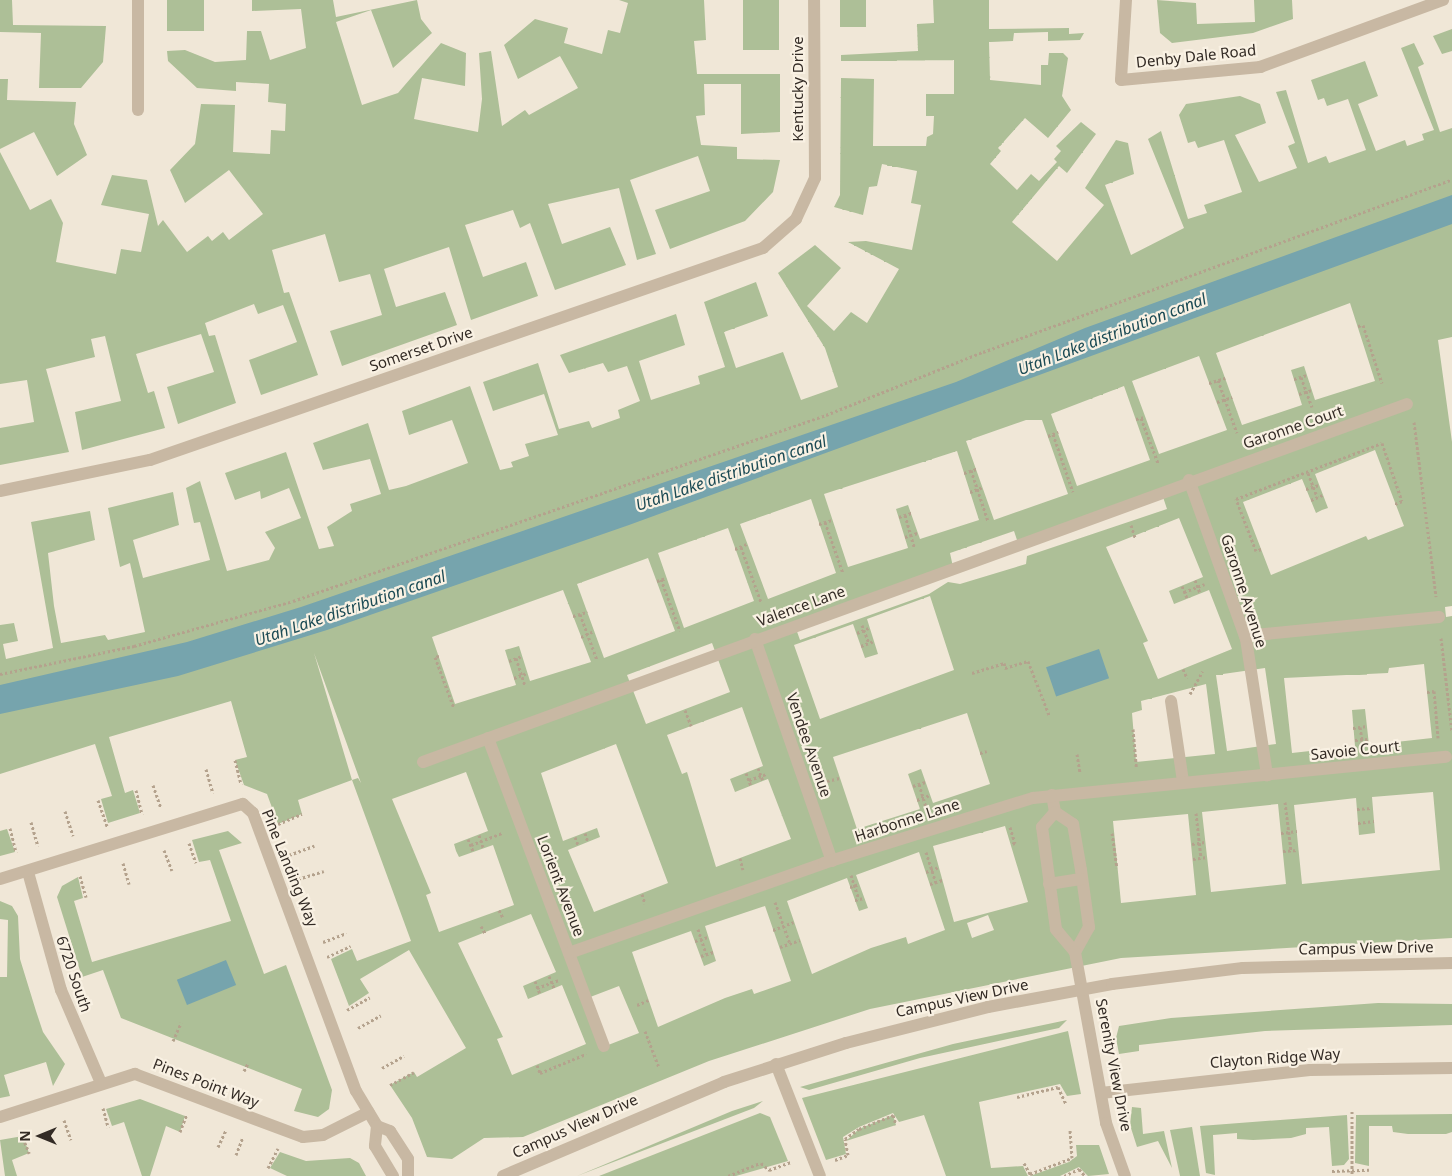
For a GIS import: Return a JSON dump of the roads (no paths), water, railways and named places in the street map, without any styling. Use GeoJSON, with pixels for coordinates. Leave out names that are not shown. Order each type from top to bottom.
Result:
{"type":"FeatureCollection","features":[{"type":"Feature","properties":{"kind":"street"},"geometry":{"type":"LineString","coordinates":[[138,0],[138,110]]}},
{"type":"Feature","properties":{"kind":"street","name":"Kentucky Drive"},"geometry":{"type":"LineString","coordinates":[[814,0],[815,178]]}},
{"type":"Feature","properties":{"kind":"street","name":"Denby Dale Road"},"geometry":{"type":"LineString","coordinates":[[1126,0],[1121,80],[1260,67],[1443,0]]}},
{"type":"Feature","properties":{"kind":"street","name":"Somerset Drive"},"geometry":{"type":"LineString","coordinates":[[0,491],[150,460],[763,248],[796,218],[815,178]]}},
{"type":"Feature","properties":{"kind":"street","name":"Garonne Court"},"geometry":{"type":"LineString","coordinates":[[1189,480],[1407,404]]}},
{"type":"Feature","properties":{"kind":"street","name":"Garonne Avenue"},"geometry":{"type":"LineString","coordinates":[[1189,480],[1245,636],[1267,775]]}},
{"type":"Feature","properties":{"kind":"street","name":"Valence Lane"},"geometry":{"type":"LineString","coordinates":[[423,762],[1189,480]]}},
{"type":"Feature","properties":{"kind":"street"},"geometry":{"type":"LineString","coordinates":[[1245,636],[1444,617]]}},
{"type":"Feature","properties":{"kind":"street","name":"Vendee Avenue"},"geometry":{"type":"LineString","coordinates":[[755,639],[832,860]]}},
{"type":"Feature","properties":{"kind":"street"},"geometry":{"type":"LineString","coordinates":[[1171,701],[1183,781]]}},
{"type":"Feature","properties":{"kind":"street","name":"Lorient Avenue"},"geometry":{"type":"LineString","coordinates":[[488,738],[604,1046]]}},
{"type":"Feature","properties":{"kind":"street","name":"Savoie Court"},"geometry":{"type":"LineString","coordinates":[[1267,775],[1446,757]]}},
{"type":"Feature","properties":{"kind":"street","name":"Harbonne Lane"},"geometry":{"type":"LineString","coordinates":[[569,953],[832,860],[1052,795],[1183,781],[1267,775]]}},
{"type":"Feature","properties":{"kind":"street"},"geometry":{"type":"LineString","coordinates":[[1052,795],[1054,812],[1042,827],[1049,884],[1056,929],[1075,952],[1089,927],[1073,824],[1054,812]]}},
{"type":"Feature","properties":{"kind":"street","name":"Pine Landing Way"},"geometry":{"type":"LineString","coordinates":[[0,879],[28,872],[243,804],[253,813],[353,1084],[377,1126],[375,1146],[393,1176]]}},
{"type":"Feature","properties":{"kind":"street","name":"6720 South"},"geometry":{"type":"LineString","coordinates":[[28,872],[61,990],[100,1083]]}},
{"type":"Feature","properties":{"kind":"street"},"geometry":{"type":"LineString","coordinates":[[1049,884],[1081,879]]}},
{"type":"Feature","properties":{"kind":"street","name":"Serenity View Drive"},"geometry":{"type":"LineString","coordinates":[[1075,952],[1101,1093],[1125,1176]]}},
{"type":"Feature","properties":{"kind":"street","name":"Campus View Drive"},"geometry":{"type":"LineString","coordinates":[[504,1176],[633,1117],[776,1064],[916,1023],[1082,989],[1243,968],[1452,963]]}},
{"type":"Feature","properties":{"kind":"street"},"geometry":{"type":"LineString","coordinates":[[776,1064],[820,1176]]}},
{"type":"Feature","properties":{"kind":"street","name":"Clayton Ridge Way"},"geometry":{"type":"LineString","coordinates":[[1101,1093],[1301,1071],[1452,1068]]}},
{"type":"Feature","properties":{"kind":"street","name":"Pines Point Way"},"geometry":{"type":"LineString","coordinates":[[0,1117],[100,1083],[135,1074],[303,1137],[323,1135],[369,1112]]}},
{"type":"Feature","properties":{"kind":"street","name":"Pine Landing Way"},"geometry":{"type":"LineString","coordinates":[[377,1126],[390,1131],[408,1159],[408,1176]]}},
{"type":"Feature","properties":{"kind":"water","name":"Utah Lake distribution canal"},"geometry":{"type":"Polygon","coordinates":[[[1452,195],[1452,224],[629,525],[327,630],[178,676],[0,714],[0,685],[187,642],[301,607],[956,382],[1085,328],[1452,195]]]}},
{"type":"Feature","properties":{"kind":"water"},"geometry":{"type":"Polygon","coordinates":[[[1099,649],[1109,678],[1056,697],[1046,667],[1099,649]]]}},
{"type":"Feature","properties":{"kind":"water"},"geometry":{"type":"Polygon","coordinates":[[[226,960],[236,985],[187,1005],[177,980],[226,960]]]}}]}
